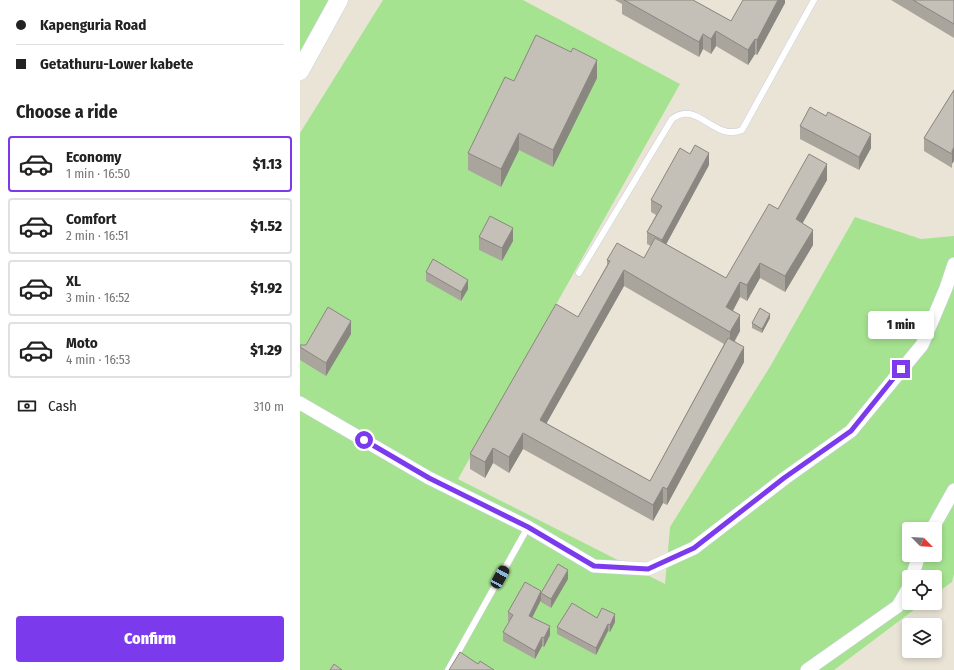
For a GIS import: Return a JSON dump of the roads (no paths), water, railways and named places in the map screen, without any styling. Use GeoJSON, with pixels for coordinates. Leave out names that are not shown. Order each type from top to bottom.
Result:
{"type":"FeatureCollection","features":[{"type":"Feature","properties":{"kind":"main road"},"geometry":{"type":"LineString","coordinates":[[300,71],[338,0]]}},
{"type":"Feature","properties":{"kind":"street"},"geometry":{"type":"LineString","coordinates":[[300,403],[429,478],[528,527],[594,566],[648,569],[694,548],[784,478],[851,431],[922,345],[946,288],[954,264]]}},
{"type":"Feature","properties":{"kind":"street"},"geometry":{"type":"LineString","coordinates":[[936,522],[954,490]]}},
{"type":"Feature","properties":{"kind":"street"},"geometry":{"type":"LineString","coordinates":[[807,670],[898,606],[902,599]]}},
{"type":"Feature","properties":{"kind":"lane"},"geometry":{"type":"LineString","coordinates":[[579,273],[672,119],[679,114],[692,114],[725,133],[734,133],[742,130],[814,0]]}},
{"type":"Feature","properties":{"kind":"lane"},"geometry":{"type":"LineString","coordinates":[[448,670],[528,527]]}}]}
